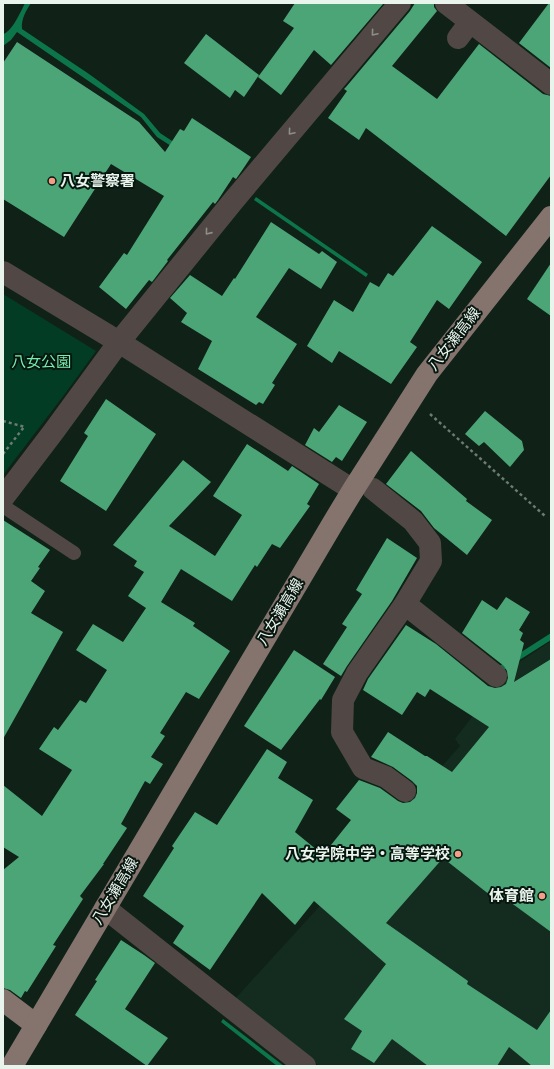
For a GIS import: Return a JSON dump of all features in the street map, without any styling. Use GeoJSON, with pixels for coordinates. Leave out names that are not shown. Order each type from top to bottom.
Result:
{"type":"FeatureCollection","features":[{"type":"Feature","properties":{"kind":"main road","name":"八女瀬高線"},"geometry":{"type":"LineString","coordinates":[[12,1066],[105,908],[363,489],[427,374],[551,217]]}},
{"type":"Feature","properties":{"kind":"main road"},"geometry":{"type":"LineString","coordinates":[[3,1000],[36,1025]]}},
{"type":"Feature","properties":{"kind":"street"},"geometry":{"type":"LineString","coordinates":[[3,498],[119,342],[234,200],[400,3]]}},
{"type":"Feature","properties":{"kind":"street"},"geometry":{"type":"LineString","coordinates":[[446,3],[464,30],[551,84]]}},
{"type":"Feature","properties":{"kind":"street"},"geometry":{"type":"LineString","coordinates":[[3,272],[363,489],[413,521],[430,543],[431,561],[405,604],[357,673],[343,700],[342,732],[363,768],[386,777],[405,791]]}},
{"type":"Feature","properties":{"kind":"street"},"geometry":{"type":"LineString","coordinates":[[405,604],[496,676]]}},
{"type":"Feature","properties":{"kind":"street"},"geometry":{"type":"LineString","coordinates":[[105,908],[305,1066]]}},
{"type":"Feature","properties":{"kind":"lane"},"geometry":{"type":"LineString","coordinates":[[3,506],[74,554]]}},
{"type":"Feature","properties":{"kind":"path"},"geometry":{"type":"LineString","coordinates":[[426,410],[545,516]]}},
{"type":"Feature","properties":{"kind":"path"},"geometry":{"type":"LineString","coordinates":[[3,454],[24,427]]}},
{"type":"Feature","properties":{"kind":"shaded area"},"geometry":{"type":"Polygon","coordinates":[[[25,3],[31,3],[23,18],[22,29],[89,74],[144,114],[160,133],[231,180],[229,183],[157,137],[141,117],[17,32],[11,40],[3,46],[3,34],[13,25],[25,3]]]}},
{"type":"Feature","properties":{"kind":"shaded area"},"geometry":{"type":"Polygon","coordinates":[[[256,197],[368,274],[366,277],[254,200],[256,197]]]}},
{"type":"Feature","properties":{"kind":"shaded area"},"geometry":{"type":"Polygon","coordinates":[[[551,633],[551,640],[502,671],[498,667],[551,633]]]}},
{"type":"Feature","properties":{"kind":"shaded area","name":"八女学院中学・高等学校"},"geometry":{"type":"Polygon","coordinates":[[[551,641],[551,1066],[319,1066],[234,1000],[327,898],[460,746],[455,739],[508,670],[551,641]]]}},
{"type":"Feature","properties":{"kind":"shaded area"},"geometry":{"type":"Polygon","coordinates":[[[223,1019],[284,1066],[277,1066],[221,1022],[223,1019]]]}},
{"type":"Feature","properties":{"kind":"green space","name":"八女公園"},"geometry":{"type":"Polygon","coordinates":[[[3,294],[96,351],[3,475],[3,294]]]}},
{"type":"Feature","properties":{"kind":"building"},"geometry":{"type":"Polygon","coordinates":[[[295,3],[383,4],[331,65],[314,50],[281,95],[258,77],[294,28],[283,21],[295,3]]]}},
{"type":"Feature","properties":{"kind":"building"},"geometry":{"type":"Polygon","coordinates":[[[415,3],[434,3],[434,7],[437,11],[392,66],[437,99],[479,44],[543,94],[551,96],[551,175],[506,236],[366,128],[359,140],[328,118],[347,91],[344,89],[410,11],[415,3]]]}},
{"type":"Feature","properties":{"kind":"building"},"geometry":{"type":"Polygon","coordinates":[[[549,3],[551,3],[551,68],[519,43],[549,3]]]}},
{"type":"Feature","properties":{"kind":"building"},"geometry":{"type":"Polygon","coordinates":[[[206,34],[259,75],[244,97],[235,90],[230,98],[184,63],[206,34]]]}},
{"type":"Feature","properties":{"kind":"building"},"geometry":{"type":"Polygon","coordinates":[[[17,42],[139,122],[165,152],[180,129],[184,131],[192,118],[251,157],[236,179],[233,177],[215,204],[213,202],[167,260],[168,261],[152,282],[149,280],[126,309],[99,287],[124,253],[127,255],[164,196],[111,164],[64,237],[3,199],[3,63],[17,42]]]}},
{"type":"Feature","properties":{"kind":"building"},"geometry":{"type":"Polygon","coordinates":[[[271,222],[319,254],[322,251],[337,262],[321,289],[289,268],[256,317],[297,344],[272,383],[275,385],[263,404],[259,402],[256,405],[198,369],[212,341],[181,322],[187,313],[170,298],[190,275],[222,296],[234,278],[235,279],[271,222]]]}},
{"type":"Feature","properties":{"kind":"building"},"geometry":{"type":"Polygon","coordinates":[[[432,226],[482,262],[449,309],[437,300],[410,342],[417,347],[391,384],[339,351],[332,363],[307,346],[334,300],[353,312],[370,282],[379,287],[388,273],[393,276],[432,226]]]}},
{"type":"Feature","properties":{"kind":"building"},"geometry":{"type":"Polygon","coordinates":[[[551,263],[551,316],[527,299],[551,263]]]}},
{"type":"Feature","properties":{"kind":"building"},"geometry":{"type":"Polygon","coordinates":[[[106,399],[156,434],[106,511],[60,481],[88,436],[84,433],[106,399]]]}},
{"type":"Feature","properties":{"kind":"building"},"geometry":{"type":"Polygon","coordinates":[[[339,405],[367,422],[342,461],[336,457],[332,462],[305,445],[314,428],[319,432],[339,405]]]}},
{"type":"Feature","properties":{"kind":"building"},"geometry":{"type":"Polygon","coordinates":[[[485,411],[522,441],[524,450],[510,467],[484,442],[479,446],[465,434],[485,411]]]}},
{"type":"Feature","properties":{"kind":"building"},"geometry":{"type":"Polygon","coordinates":[[[247,444],[288,471],[292,466],[319,484],[307,504],[310,506],[280,548],[272,544],[257,567],[255,565],[232,601],[181,569],[161,602],[195,623],[193,626],[230,651],[199,699],[186,692],[160,733],[165,736],[151,757],[163,764],[150,784],[145,781],[121,824],[127,828],[104,864],[80,896],[83,899],[53,945],[56,946],[27,992],[25,991],[21,998],[10,990],[3,988],[3,870],[19,857],[3,847],[3,785],[42,816],[72,770],[39,749],[54,727],[58,730],[80,700],[86,703],[107,670],[76,650],[93,624],[123,642],[146,608],[128,596],[144,572],[134,566],[137,561],[113,545],[183,460],[211,482],[169,526],[215,556],[242,515],[213,496],[247,444]]]}},
{"type":"Feature","properties":{"kind":"building"},"geometry":{"type":"Polygon","coordinates":[[[411,451],[467,499],[466,501],[492,520],[467,555],[434,528],[421,511],[386,484],[411,451]]]}},
{"type":"Feature","properties":{"kind":"building"},"geometry":{"type":"Polygon","coordinates":[[[3,520],[50,550],[38,567],[40,568],[31,581],[45,591],[31,613],[63,632],[3,739],[3,520]]]}},
{"type":"Feature","properties":{"kind":"building"},"geometry":{"type":"Polygon","coordinates":[[[387,538],[417,558],[392,601],[341,676],[323,664],[347,627],[342,624],[362,594],[356,590],[387,538]]]}},
{"type":"Feature","properties":{"kind":"building"},"geometry":{"type":"Polygon","coordinates":[[[506,597],[530,612],[519,630],[523,633],[520,640],[524,643],[514,682],[551,659],[551,932],[499,894],[495,899],[443,858],[386,923],[468,981],[467,984],[537,1030],[551,1010],[551,1066],[532,1066],[509,1047],[497,1066],[428,1066],[392,1039],[374,1063],[351,1049],[362,1031],[344,1019],[386,964],[314,901],[295,925],[262,893],[210,970],[173,943],[184,926],[143,896],[174,848],[172,846],[195,812],[217,825],[267,749],[287,762],[278,778],[313,800],[295,832],[323,855],[351,820],[336,809],[359,780],[380,788],[403,803],[410,802],[415,798],[417,786],[412,781],[393,767],[371,757],[388,732],[452,772],[489,727],[430,689],[425,697],[417,692],[402,715],[363,690],[368,679],[406,625],[436,644],[488,686],[495,688],[506,684],[508,678],[507,671],[504,666],[462,633],[482,600],[497,610],[506,597]]]}},
{"type":"Feature","properties":{"kind":"building"},"geometry":{"type":"Polygon","coordinates":[[[294,650],[335,677],[321,700],[320,699],[281,750],[244,726],[294,650]]]}},
{"type":"Feature","properties":{"kind":"building"},"geometry":{"type":"Polygon","coordinates":[[[121,940],[155,963],[125,1009],[168,1038],[147,1066],[75,1015],[97,981],[95,980],[121,940]]]}},
{"type":"Feature","properties":{"kind":"place","name":"八女警察署"},"geometry":{"type":"Point","coordinates":[52,181]}},
{"type":"Feature","properties":{"kind":"place","name":"八女学院中学・高等学校"},"geometry":{"type":"Point","coordinates":[458,854]}},
{"type":"Feature","properties":{"kind":"place","name":"体育館"},"geometry":{"type":"Point","coordinates":[542,896]}}]}
